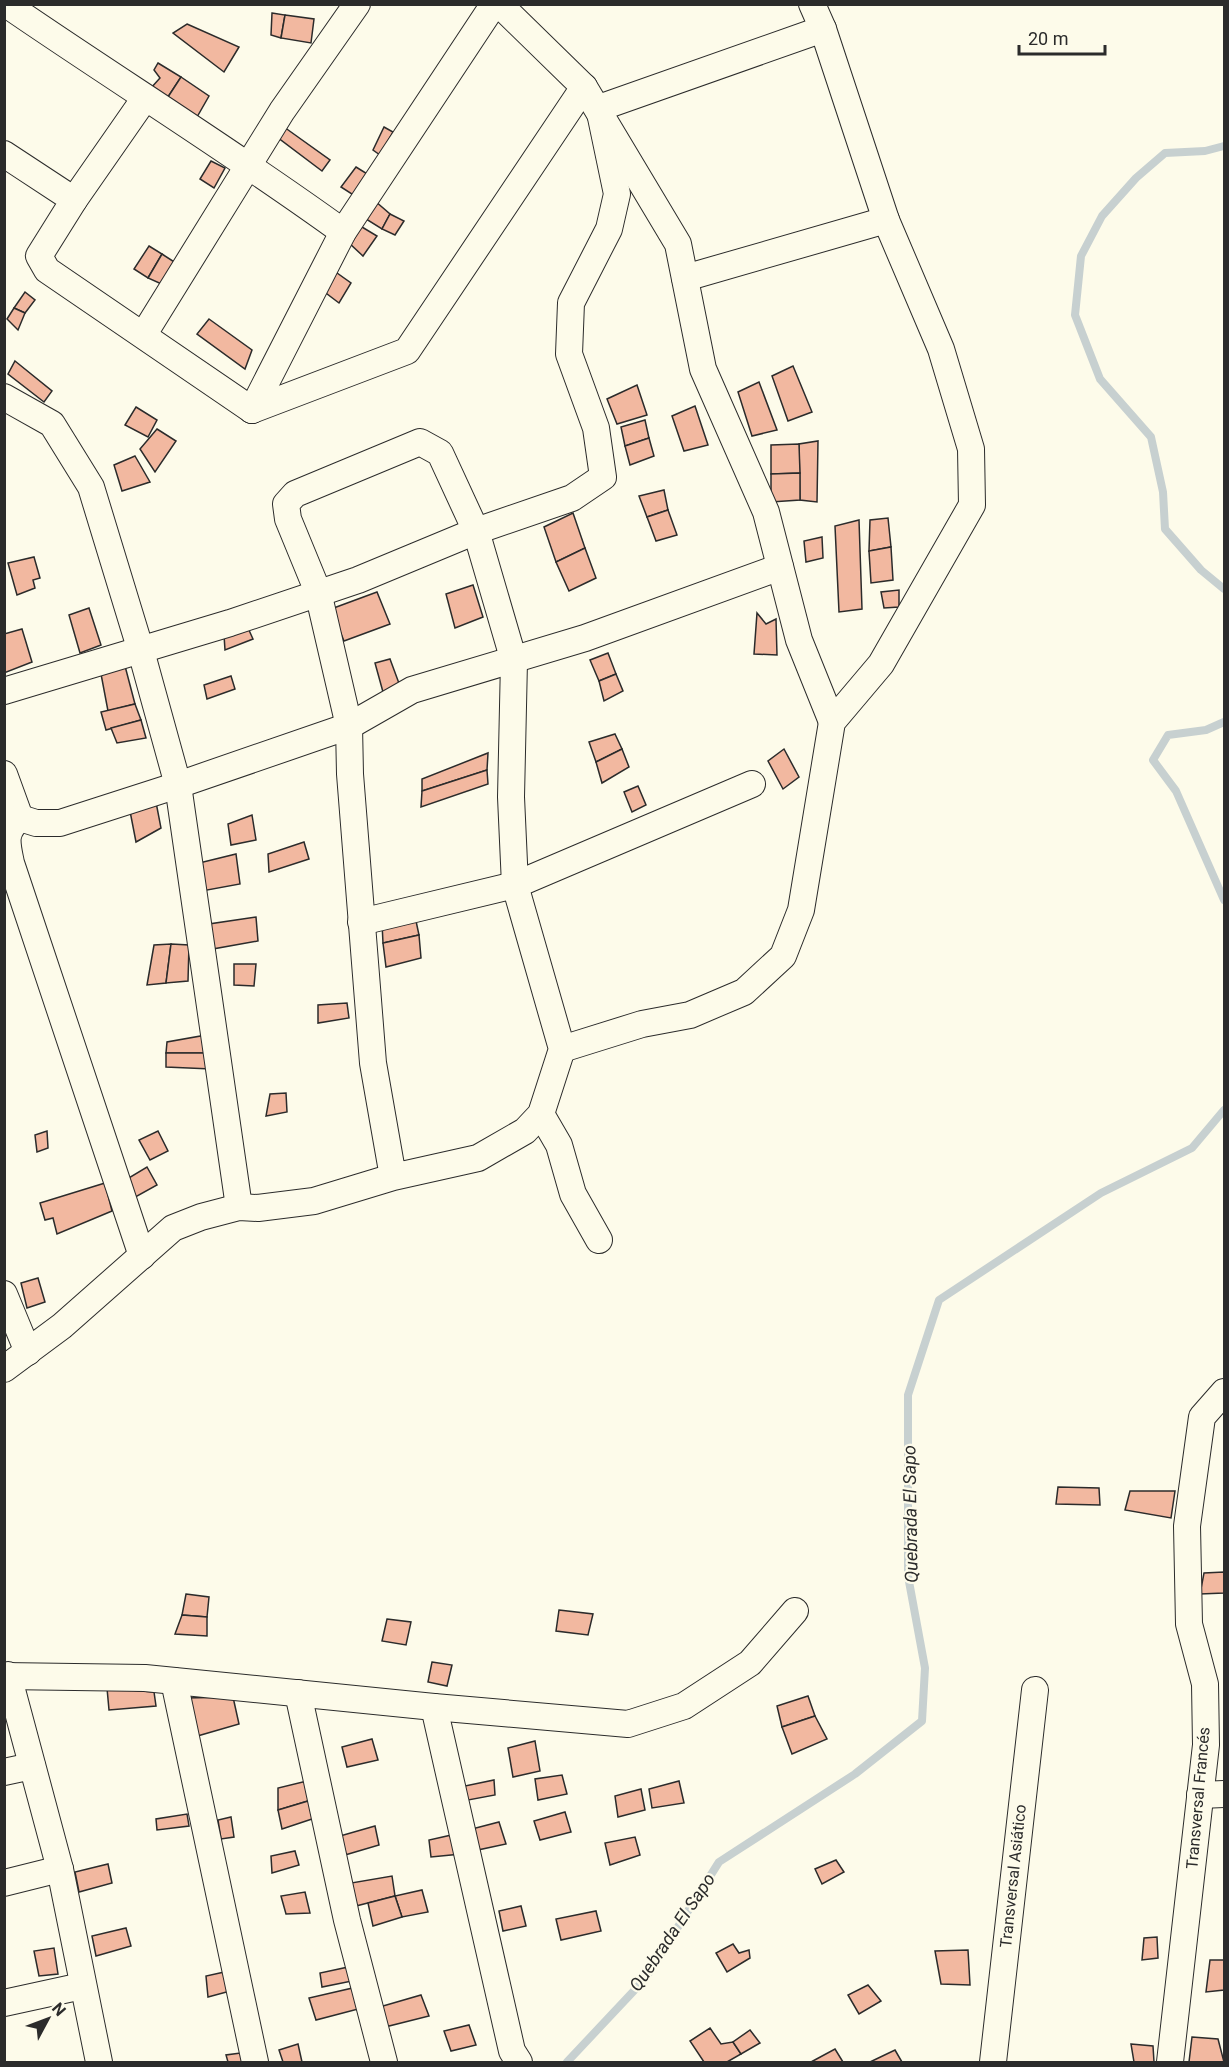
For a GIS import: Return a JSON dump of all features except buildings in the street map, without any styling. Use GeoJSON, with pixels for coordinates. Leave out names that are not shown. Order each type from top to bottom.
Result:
{"type":"FeatureCollection","features":[{"type":"Feature","properties":{"kind":"street"},"geometry":{"type":"LineString","coordinates":[[6,4],[145,98],[249,164],[343,232]]}},
{"type":"Feature","properties":{"kind":"street"},"geometry":{"type":"LineString","coordinates":[[144,334],[282,111],[357,4]]}},
{"type":"Feature","properties":{"kind":"street"},"geometry":{"type":"LineString","coordinates":[[252,410],[343,232],[494,4]]}},
{"type":"Feature","properties":{"kind":"street"},"geometry":{"type":"LineString","coordinates":[[499,4],[584,87],[678,244],[703,369],[766,512],[800,640],[832,722],[801,910],[783,956],[744,992],[701,1010],[642,1024],[562,1049]]}},
{"type":"Feature","properties":{"kind":"street"},"geometry":{"type":"LineString","coordinates":[[812,4],[823,29],[886,220],[941,349],[971,449],[972,506],[881,664],[832,722]]}},
{"type":"Feature","properties":{"kind":"street"},"geometry":{"type":"LineString","coordinates":[[598,108],[823,29]]}},
{"type":"Feature","properties":{"kind":"street"},"geometry":{"type":"LineString","coordinates":[[252,410],[407,351],[584,87]]}},
{"type":"Feature","properties":{"kind":"street"},"geometry":{"type":"LineString","coordinates":[[145,98],[39,255],[41,263],[47,270],[144,334],[252,410]]}},
{"type":"Feature","properties":{"kind":"street"},"geometry":{"type":"LineString","coordinates":[[4,691],[141,651],[358,580],[476,531],[572,498],[603,477],[596,428],[569,354],[571,303],[609,229],[617,194],[598,108]]}},
{"type":"Feature","properties":{"kind":"street"},"geometry":{"type":"LineString","coordinates":[[4,154],[74,200]]}},
{"type":"Feature","properties":{"kind":"street"},"geometry":{"type":"LineString","coordinates":[[685,278],[886,220]]}},
{"type":"Feature","properties":{"kind":"street"},"geometry":{"type":"LineString","coordinates":[[4,397],[52,424],[91,487],[141,651],[178,785],[239,1207]]}},
{"type":"Feature","properties":{"kind":"street"},"geometry":{"type":"LineString","coordinates":[[4,1369],[62,1326],[173,1228],[201,1216],[239,1207],[258,1208],[314,1201],[393,1177],[478,1158],[525,1131],[541,1114],[562,1049],[515,885],[511,797],[514,661],[476,531],[440,453],[420,442],[295,494],[286,504],[288,519],[318,592],[349,726],[350,774],[373,1063],[393,1177]]}},
{"type":"Feature","properties":{"kind":"street"},"geometry":{"type":"LineString","coordinates":[[20,818],[36,823],[60,823],[178,785],[349,726],[412,690],[585,639],[780,567]]}},
{"type":"Feature","properties":{"kind":"street"},"geometry":{"type":"LineString","coordinates":[[4,774],[20,818]]}},
{"type":"Feature","properties":{"kind":"street"},"geometry":{"type":"LineString","coordinates":[[361,922],[515,885],[752,784]]}},
{"type":"Feature","properties":{"kind":"street"},"geometry":{"type":"LineString","coordinates":[[20,818],[9,827],[6,838],[11,863],[142,1256]]}},
{"type":"Feature","properties":{"kind":"street"},"geometry":{"type":"LineString","coordinates":[[541,1114],[559,1145],[573,1194],[598,1240]]}},
{"type":"Feature","properties":{"kind":"street"},"geometry":{"type":"LineString","coordinates":[[4,1294],[28,1352]]}},
{"type":"Feature","properties":{"kind":"street","name":"Transversal Francés"},"geometry":{"type":"LineString","coordinates":[[1170,2062],[1212,1794],[1206,1745],[1204,1684],[1189,1624],[1186,1526],[1202,1417],[1223,1396]]}},
{"type":"Feature","properties":{"kind":"street"},"geometry":{"type":"LineString","coordinates":[[99,2062],[60,1869],[6,1675],[174,1681],[628,1724],[684,1706],[750,1662],[795,1611]]}},
{"type":"Feature","properties":{"kind":"street"},"geometry":{"type":"LineString","coordinates":[[174,1681],[255,2062]]}},
{"type":"Feature","properties":{"kind":"street","name":"Transversal Asiático"},"geometry":{"type":"LineString","coordinates":[[993,2062],[1035,1690]]}},
{"type":"Feature","properties":{"kind":"street"},"geometry":{"type":"LineString","coordinates":[[298,1693],[346,1920],[384,2062]]}},
{"type":"Feature","properties":{"kind":"street"},"geometry":{"type":"LineString","coordinates":[[434,1707],[512,2051],[519,2062]]}},
{"type":"Feature","properties":{"kind":"street"},"geometry":{"type":"LineString","coordinates":[[4,1772],[32,1766]]}},
{"type":"Feature","properties":{"kind":"street"},"geometry":{"type":"LineString","coordinates":[[4,1883],[60,1869]]}},
{"type":"Feature","properties":{"kind":"street"},"geometry":{"type":"LineString","coordinates":[[4,2003],[82,1986]]}},
{"type":"Feature","properties":{"kind":"waterway","name":"Quebrada El Sapo"},"geometry":{"type":"LineString","coordinates":[[1224,146],[1205,151],[1165,153],[1136,178],[1102,216],[1081,256],[1075,315],[1100,379],[1151,437],[1163,492],[1165,529],[1201,570],[1224,589]]}},
{"type":"Feature","properties":{"kind":"waterway","name":"Quebrada El Sapo"},"geometry":{"type":"LineString","coordinates":[[1224,722],[1206,730],[1168,735],[1153,760],[1176,791],[1224,900]]}},
{"type":"Feature","properties":{"kind":"waterway","name":"Quebrada El Sapo"},"geometry":{"type":"LineString","coordinates":[[567,2062],[645,1979],[719,1862],[855,1774],[922,1721],[925,1668],[908,1576],[908,1395],[939,1300],[1101,1193],[1192,1148],[1224,1110]]}}]}
